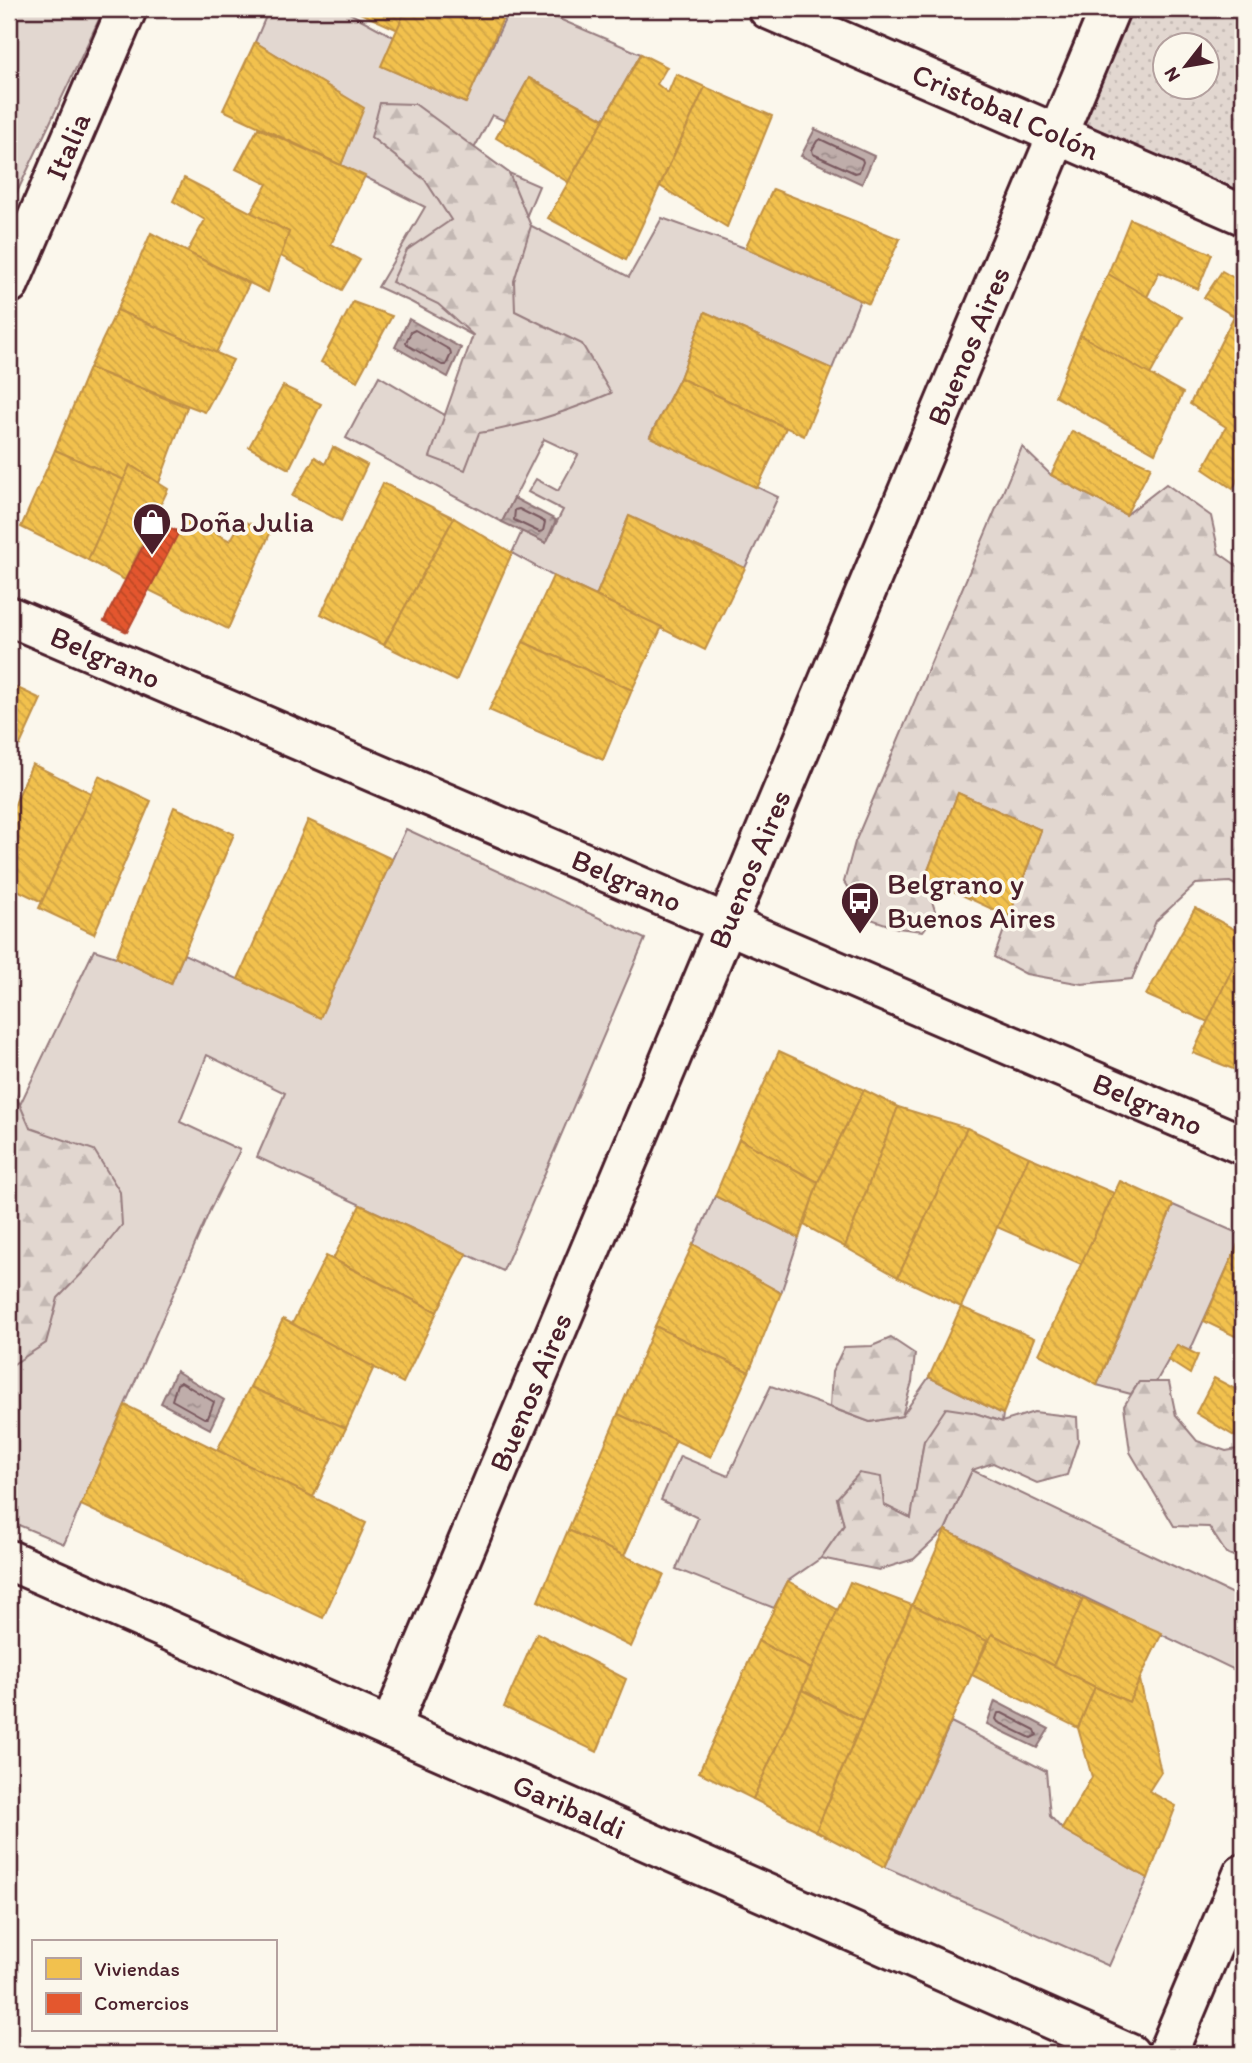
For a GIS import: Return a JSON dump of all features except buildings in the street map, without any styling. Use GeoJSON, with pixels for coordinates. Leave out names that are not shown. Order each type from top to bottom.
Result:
{"type":"FeatureCollection","features":[{"type":"Feature","properties":{"kind":"street","name":"Italia"},"geometry":{"type":"LineString","coordinates":[[9,284],[127,9]]}},
{"type":"Feature","properties":{"kind":"street","name":"Cristobal Colón"},"geometry":{"type":"LineString","coordinates":[[768,9],[1243,215]]}},
{"type":"Feature","properties":{"kind":"street","name":"Buenos Aires"},"geometry":{"type":"LineString","coordinates":[[390,1728],[1110,9]]}},
{"type":"Feature","properties":{"kind":"street","name":"Belgrano"},"geometry":{"type":"LineString","coordinates":[[9,616],[1243,1145]]}},
{"type":"Feature","properties":{"kind":"street","name":"Garibaldi"},"geometry":{"type":"LineString","coordinates":[[9,1560],[1130,2054]]}},
{"type":"Feature","properties":{"kind":"street"},"geometry":{"type":"LineString","coordinates":[[1167,2054],[1243,1874]]}},
{"type":"Feature","properties":{"kind":"green space"},"geometry":{"type":"Polygon","coordinates":[[[9,9],[104,9],[9,209],[9,9]]]}},
{"type":"Feature","properties":{"kind":"green space"},"geometry":{"type":"Polygon","coordinates":[[[269,9],[342,9],[394,37],[382,66],[465,103],[510,9],[536,9],[641,54],[604,119],[529,78],[505,121],[492,115],[470,156],[539,186],[524,222],[629,277],[662,218],[745,248],[860,300],[832,369],[705,312],[680,378],[650,436],[778,497],[745,568],[629,516],[596,596],[512,553],[522,531],[546,543],[563,510],[528,492],[536,479],[558,491],[578,455],[544,439],[502,522],[346,438],[379,376],[445,415],[483,341],[378,287],[425,207],[341,165],[363,108],[255,42],[269,9]]]}},
{"type":"Feature","properties":{"kind":"green space"},"geometry":{"type":"Polygon","coordinates":[[[1110,9],[1243,9],[1243,215],[1057,135],[1110,9]]]}},
{"type":"Feature","properties":{"kind":"green space"},"geometry":{"type":"Polygon","coordinates":[[[380,103],[415,104],[509,173],[531,226],[514,281],[515,311],[582,344],[611,393],[546,417],[479,433],[465,470],[430,457],[473,335],[438,304],[392,282],[407,250],[451,220],[425,180],[371,137],[380,103]]]}},
{"type":"Feature","properties":{"kind":"green space"},"geometry":{"type":"Polygon","coordinates":[[[1022,447],[1051,475],[1126,515],[1166,484],[1211,516],[1219,553],[1243,570],[1243,889],[1230,882],[1196,884],[1156,921],[1132,979],[1082,984],[1026,974],[994,957],[1041,830],[958,793],[925,878],[936,914],[923,931],[897,928],[868,918],[844,882],[855,842],[1022,447]]]}},
{"type":"Feature","properties":{"kind":"green space"},"geometry":{"type":"Polygon","coordinates":[[[406,829],[645,939],[503,1271],[257,1157],[285,1093],[207,1055],[180,1122],[240,1150],[210,1210],[64,1544],[9,1521],[9,1107],[17,1111],[94,950],[116,957],[171,984],[184,954],[320,1017],[406,829]]]}},
{"type":"Feature","properties":{"kind":"green space"},"geometry":{"type":"Polygon","coordinates":[[[9,1080],[30,1128],[94,1150],[120,1192],[122,1225],[91,1264],[58,1298],[46,1343],[9,1367],[9,1080]]]}},
{"type":"Feature","properties":{"kind":"green space"},"geometry":{"type":"Polygon","coordinates":[[[715,1196],[799,1238],[781,1293],[693,1245],[715,1196]]]}},
{"type":"Feature","properties":{"kind":"green space"},"geometry":{"type":"Polygon","coordinates":[[[1173,1205],[1242,1235],[1190,1351],[1177,1345],[1156,1382],[1139,1382],[1131,1394],[1097,1385],[1173,1205]]]}},
{"type":"Feature","properties":{"kind":"green space"},"geometry":{"type":"Polygon","coordinates":[[[891,1338],[915,1354],[912,1382],[902,1416],[870,1422],[830,1407],[832,1372],[844,1347],[872,1346],[891,1338]]]}},
{"type":"Feature","properties":{"kind":"green space"},"geometry":{"type":"Polygon","coordinates":[[[929,1377],[1003,1414],[1002,1422],[972,1412],[924,1441],[911,1519],[884,1505],[837,1498],[844,1525],[821,1558],[788,1581],[774,1608],[676,1569],[698,1518],[661,1500],[680,1456],[728,1476],[771,1386],[870,1422],[902,1416],[929,1377]]]}},
{"type":"Feature","properties":{"kind":"green space"},"geometry":{"type":"Polygon","coordinates":[[[1139,1382],[1169,1382],[1176,1416],[1197,1441],[1226,1451],[1243,1448],[1243,1560],[1226,1553],[1209,1527],[1174,1526],[1130,1452],[1124,1406],[1139,1382]]]}},
{"type":"Feature","properties":{"kind":"green space"},"geometry":{"type":"Polygon","coordinates":[[[946,1408],[972,1412],[1002,1422],[1034,1412],[1077,1417],[1078,1441],[1067,1475],[1037,1483],[993,1463],[972,1470],[945,1530],[914,1559],[879,1570],[821,1558],[844,1525],[837,1498],[859,1473],[881,1477],[884,1505],[911,1518],[924,1441],[946,1408]]]}},
{"type":"Feature","properties":{"kind":"green space"},"geometry":{"type":"Polygon","coordinates":[[[972,1470],[1243,1599],[1243,1674],[945,1530],[972,1470]]]}},
{"type":"Feature","properties":{"kind":"green space"},"geometry":{"type":"Polygon","coordinates":[[[951,1722],[1046,1771],[1050,1816],[1062,1829],[1148,1878],[1109,1966],[885,1867],[951,1722]]]}},
{"type":"Feature","properties":{"kind":"water"},"geometry":{"type":"Polygon","coordinates":[[[815,129],[874,156],[862,184],[801,156],[815,129]]]}},
{"type":"Feature","properties":{"kind":"water"},"geometry":{"type":"Polygon","coordinates":[[[409,319],[461,348],[448,377],[395,347],[409,319]]]}},
{"type":"Feature","properties":{"kind":"water"},"geometry":{"type":"Polygon","coordinates":[[[514,498],[556,520],[546,543],[502,522],[514,498]]]}},
{"type":"Feature","properties":{"kind":"water"},"geometry":{"type":"Polygon","coordinates":[[[176,1371],[224,1400],[210,1429],[161,1403],[176,1371]]]}},
{"type":"Feature","properties":{"kind":"water"},"geometry":{"type":"Polygon","coordinates":[[[995,1701],[1049,1729],[1037,1748],[987,1724],[995,1701]]]}},
{"type":"Feature","properties":{"kind":"place","name":"Doña Julia"},"geometry":{"type":"Point","coordinates":[152,556]}},
{"type":"Feature","properties":{"kind":"place","name":"Belgrano y Buenos Aires"},"geometry":{"type":"Point","coordinates":[860,935]}}]}
